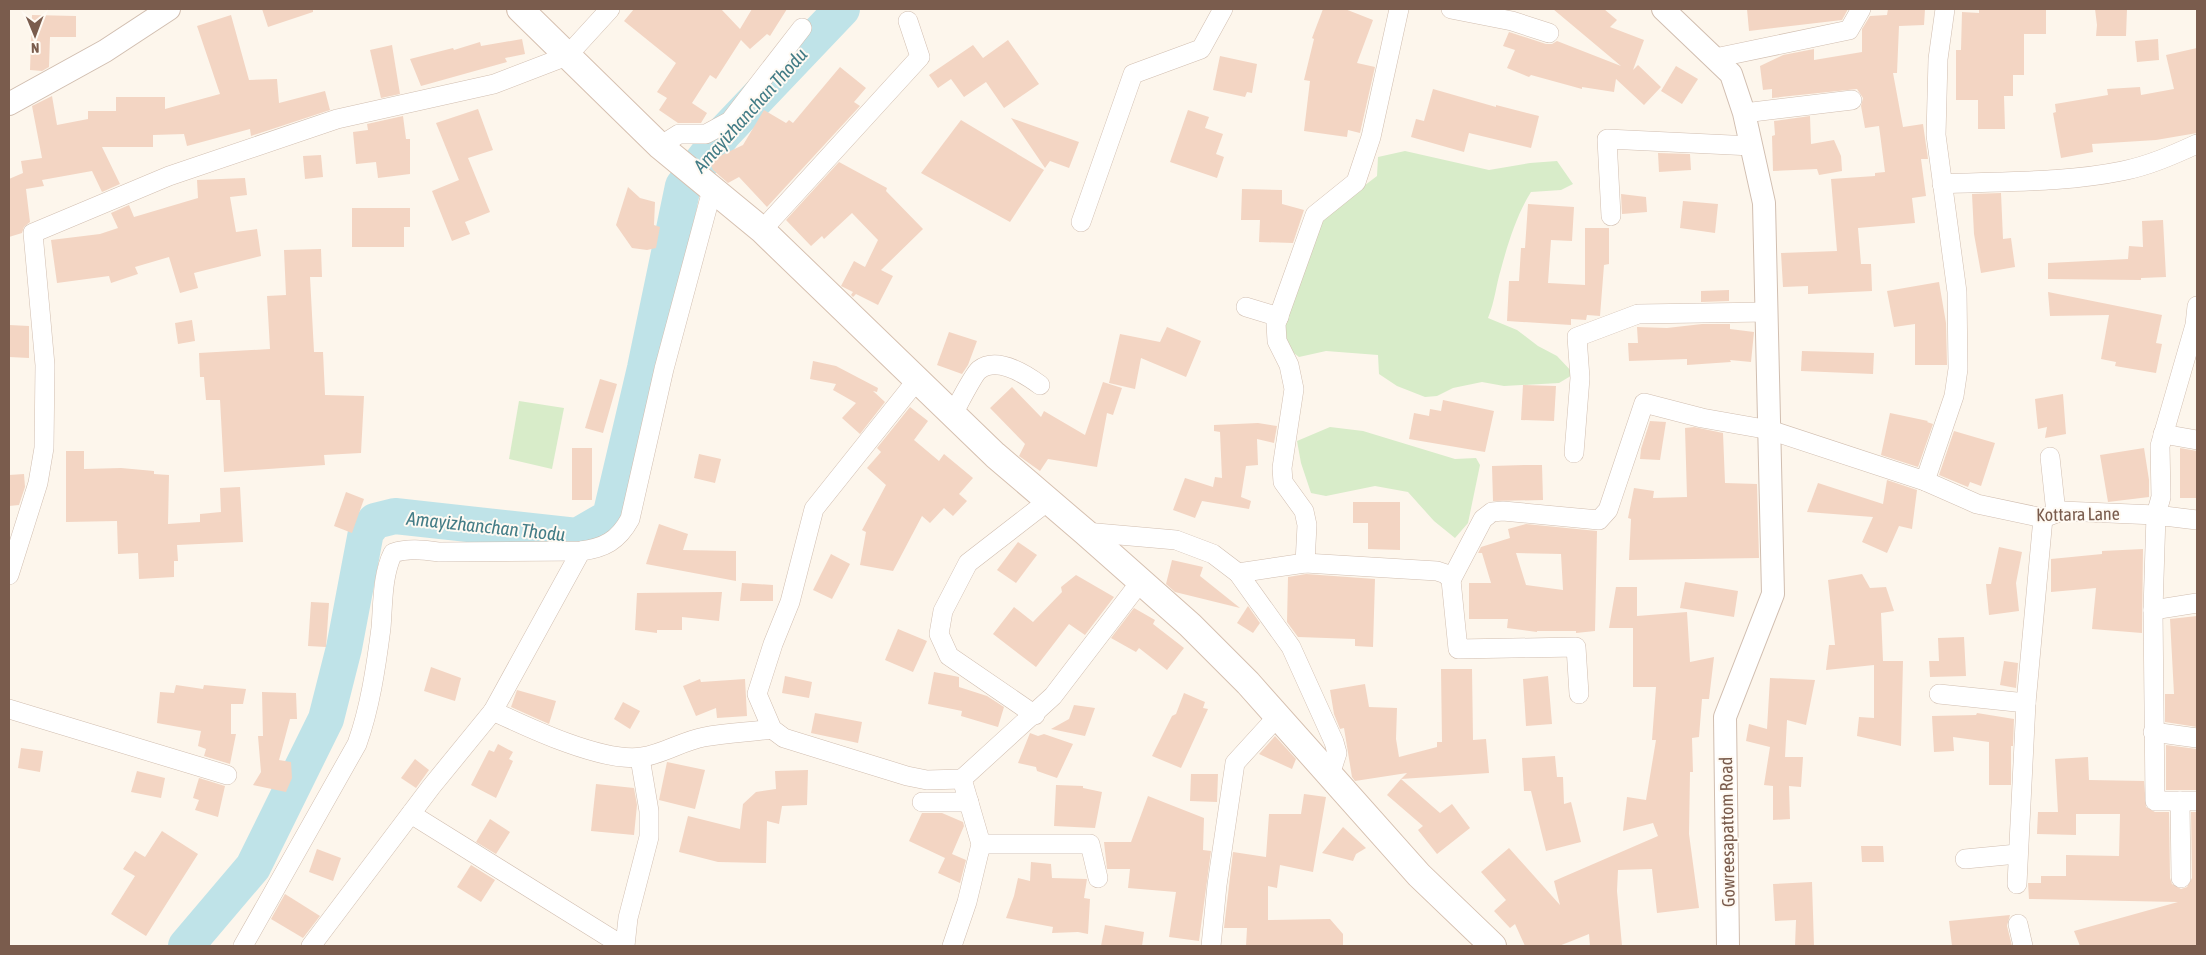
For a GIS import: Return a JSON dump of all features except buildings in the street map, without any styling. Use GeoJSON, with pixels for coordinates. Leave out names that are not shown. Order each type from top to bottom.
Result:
{"type":"FeatureCollection","features":[{"type":"Feature","properties":{"kind":"main road"},"geometry":{"type":"LineString","coordinates":[[520,9],[660,146],[762,230],[995,455],[1086,532],[1196,632],[1248,683],[1418,875],[1493,946]]}},
{"type":"Feature","properties":{"kind":"street"},"geometry":{"type":"LineString","coordinates":[[9,104],[105,50],[169,9]]}},
{"type":"Feature","properties":{"kind":"street"},"geometry":{"type":"LineString","coordinates":[[9,575],[38,483],[44,448],[45,365],[33,234],[169,176],[337,119],[494,84],[566,56],[610,9]]}},
{"type":"Feature","properties":{"kind":"street"},"geometry":{"type":"LineString","coordinates":[[1081,222],[1133,74],[1201,49],[1223,9]]}},
{"type":"Feature","properties":{"kind":"street"},"geometry":{"type":"LineString","coordinates":[[1305,562],[1307,525],[1304,511],[1283,482],[1282,468],[1294,389],[1289,365],[1277,341],[1276,324],[1315,215],[1356,182],[1371,137],[1399,9]]}},
{"type":"Feature","properties":{"kind":"street"},"geometry":{"type":"LineString","coordinates":[[1451,9],[1512,21],[1549,33]]}},
{"type":"Feature","properties":{"kind":"street"},"geometry":{"type":"LineString","coordinates":[[1663,9],[1731,74],[1744,113],[1764,203],[1770,430]]}},
{"type":"Feature","properties":{"kind":"street"},"geometry":{"type":"LineString","coordinates":[[1715,58],[1849,30],[1861,9]]}},
{"type":"Feature","properties":{"kind":"street"},"geometry":{"type":"LineString","coordinates":[[1925,481],[1954,396],[1958,369],[1957,292],[1936,135],[1938,59],[1945,9]]}},
{"type":"Feature","properties":{"kind":"street"},"geometry":{"type":"LineString","coordinates":[[762,230],[920,57],[908,21]]}},
{"type":"Feature","properties":{"kind":"street"},"geometry":{"type":"LineString","coordinates":[[660,146],[678,134],[706,134],[730,121],[802,28]]}},
{"type":"Feature","properties":{"kind":"street"},"geometry":{"type":"LineString","coordinates":[[1744,113],[1852,100]]}},
{"type":"Feature","properties":{"kind":"street"},"geometry":{"type":"LineString","coordinates":[[1610,216],[1607,139],[1752,146]]}},
{"type":"Feature","properties":{"kind":"street"},"geometry":{"type":"LineString","coordinates":[[1942,184],[2066,179],[2123,171],[2164,159],[2197,144]]}},
{"type":"Feature","properties":{"kind":"street"},"geometry":{"type":"LineString","coordinates":[[243,946],[357,744],[364,723],[380,632],[388,564],[393,553],[403,550],[439,552],[580,551],[599,548],[613,542],[623,532],[630,520],[708,187]]}},
{"type":"Feature","properties":{"kind":"street"},"geometry":{"type":"LineString","coordinates":[[2181,878],[2189,801],[2155,801],[2153,610],[2156,515],[2161,497],[2160,446],[2195,325],[2197,306]]}},
{"type":"Feature","properties":{"kind":"street"},"geometry":{"type":"LineString","coordinates":[[1246,307],[1279,317]]}},
{"type":"Feature","properties":{"kind":"street"},"geometry":{"type":"LineString","coordinates":[[1574,453],[1580,378],[1577,337],[1638,314],[1767,312]]}},
{"type":"Feature","properties":{"kind":"street"},"geometry":{"type":"LineString","coordinates":[[952,414],[979,370],[994,365],[1021,372],[1040,384]]}},
{"type":"Feature","properties":{"kind":"street"},"geometry":{"type":"LineString","coordinates":[[917,380],[814,509],[790,602],[773,644],[757,694],[772,729],[784,738],[907,776],[927,780],[962,779],[1035,715],[1053,696],[1141,581]]}},
{"type":"Feature","properties":{"kind":"street","name":"Kottara Lane"},"geometry":{"type":"LineString","coordinates":[[1451,580],[1483,519],[1492,512],[1503,511],[1599,520],[1608,510],[1644,403],[1702,418],[1770,430],[1925,481],[1977,504],[2050,515],[2062,511],[2156,515],[2197,520]]}},
{"type":"Feature","properties":{"kind":"street","name":"Gowreesapattom Road"},"geometry":{"type":"LineString","coordinates":[[1728,946],[1725,717],[1773,594],[1770,430]]}},
{"type":"Feature","properties":{"kind":"street"},"geometry":{"type":"LineString","coordinates":[[2163,434],[2197,440]]}},
{"type":"Feature","properties":{"kind":"street"},"geometry":{"type":"LineString","coordinates":[[2017,884],[2026,703],[2050,515],[2050,457]]}},
{"type":"Feature","properties":{"kind":"street"},"geometry":{"type":"LineString","coordinates":[[1035,715],[949,656],[939,634],[943,611],[968,563],[1048,501]]}},
{"type":"Feature","properties":{"kind":"street"},"geometry":{"type":"LineString","coordinates":[[1086,532],[1176,540],[1213,554],[1238,573],[1295,656],[1334,742],[1337,753],[1330,774]]}},
{"type":"Feature","properties":{"kind":"street"},"geometry":{"type":"LineString","coordinates":[[311,946],[411,814],[493,711],[580,551]]}},
{"type":"Feature","properties":{"kind":"street"},"geometry":{"type":"LineString","coordinates":[[1238,573],[1305,562],[1437,571],[1446,574],[1451,580],[1458,649],[1576,648],[1579,694]]}},
{"type":"Feature","properties":{"kind":"street"},"geometry":{"type":"LineString","coordinates":[[2153,610],[2197,603]]}},
{"type":"Feature","properties":{"kind":"street"},"geometry":{"type":"LineString","coordinates":[[1939,694],[2026,703]]}},
{"type":"Feature","properties":{"kind":"street"},"geometry":{"type":"LineString","coordinates":[[9,709],[227,775]]}},
{"type":"Feature","properties":{"kind":"street"},"geometry":{"type":"LineString","coordinates":[[493,711],[538,732],[603,754],[640,758],[702,737],[772,729]]}},
{"type":"Feature","properties":{"kind":"street"},"geometry":{"type":"LineString","coordinates":[[1211,946],[1217,885],[1235,762],[1277,717]]}},
{"type":"Feature","properties":{"kind":"street"},"geometry":{"type":"LineString","coordinates":[[2153,732],[2197,738]]}},
{"type":"Feature","properties":{"kind":"street"},"geometry":{"type":"LineString","coordinates":[[411,814],[624,946],[628,918],[650,837],[649,811],[640,758]]}},
{"type":"Feature","properties":{"kind":"street"},"geometry":{"type":"LineString","coordinates":[[952,946],[967,902],[981,844],[962,779]]}},
{"type":"Feature","properties":{"kind":"street"},"geometry":{"type":"LineString","coordinates":[[922,802],[969,802]]}},
{"type":"Feature","properties":{"kind":"street"},"geometry":{"type":"LineString","coordinates":[[981,844],[1090,844],[1098,878]]}},
{"type":"Feature","properties":{"kind":"street"},"geometry":{"type":"LineString","coordinates":[[1966,859],[2017,854]]}},
{"type":"Feature","properties":{"kind":"street"},"geometry":{"type":"LineString","coordinates":[[2018,924],[2023,946]]}},
{"type":"Feature","properties":{"kind":"green space"},"geometry":{"type":"Polygon","coordinates":[[[1405,151],[1489,170],[1530,163],[1557,161],[1573,184],[1561,190],[1531,192],[1521,210],[1510,239],[1488,318],[1517,330],[1538,346],[1557,356],[1574,374],[1559,383],[1504,386],[1482,382],[1453,388],[1437,396],[1425,397],[1397,386],[1379,374],[1378,355],[1326,351],[1299,357],[1279,342],[1306,230],[1377,176],[1378,157],[1405,151]]]}},
{"type":"Feature","properties":{"kind":"green space"},"geometry":{"type":"Polygon","coordinates":[[[519,401],[564,408],[552,469],[509,459],[519,401]]]}},
{"type":"Feature","properties":{"kind":"green space"},"geometry":{"type":"Polygon","coordinates":[[[1330,427],[1363,431],[1455,459],[1476,458],[1480,465],[1468,523],[1455,538],[1434,521],[1408,492],[1375,486],[1326,496],[1311,493],[1301,463],[1297,441],[1330,427]]]}},
{"type":"Feature","properties":{"kind":"waterway","name":"Amayizhanchan Thodu"},"geometry":{"type":"LineString","coordinates":[[186,946],[253,867],[326,719],[344,648],[366,532],[375,521],[395,516],[577,536],[610,517],[645,368],[683,186],[724,133],[842,9]]}}]}
